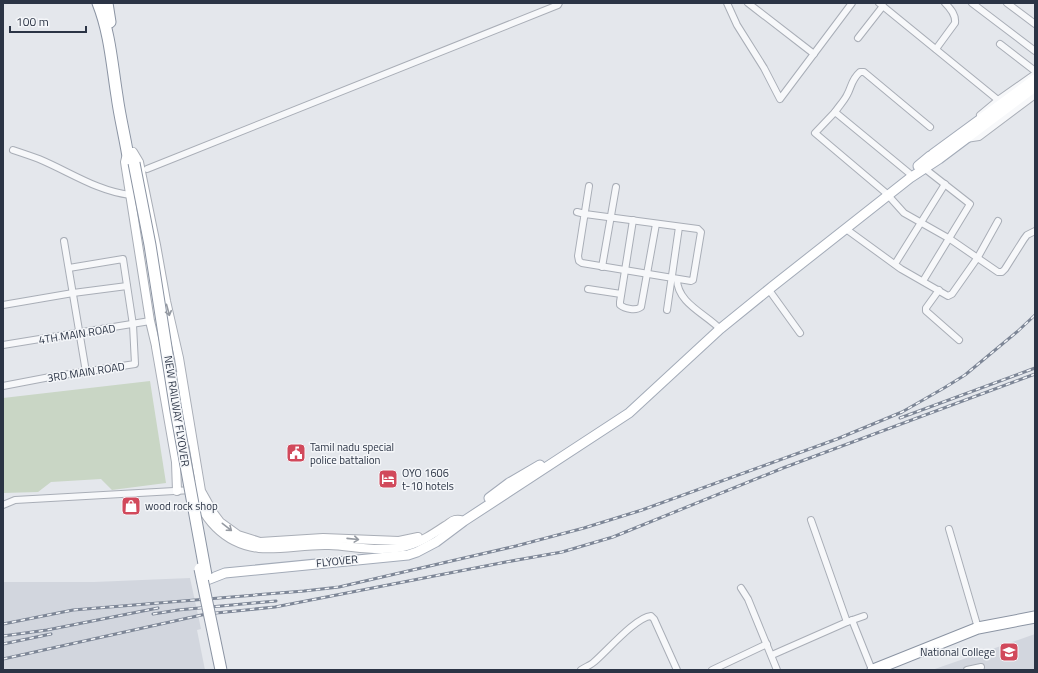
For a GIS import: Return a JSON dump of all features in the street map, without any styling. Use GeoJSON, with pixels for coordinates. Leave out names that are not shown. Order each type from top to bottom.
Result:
{"type":"FeatureCollection","features":[{"type":"Feature","properties":{"kind":"highway"},"geometry":{"type":"LineString","coordinates":[[101,3],[117,97],[131,158]]}},
{"type":"Feature","properties":{"kind":"highway"},"geometry":{"type":"LineString","coordinates":[[101,3],[131,158]]}},
{"type":"Feature","properties":{"kind":"highway","name":"NEW RAILWAY FLYOVER"},"geometry":{"type":"LineString","coordinates":[[131,158],[192,528],[224,670]]}},
{"type":"Feature","properties":{"kind":"highway","name":"NEW RAILWAY FLYOVER"},"geometry":{"type":"LineString","coordinates":[[131,158],[150,245],[176,411],[221,670]]}},
{"type":"Feature","properties":{"kind":"highway"},"geometry":{"type":"LineString","coordinates":[[872,670],[1035,617]]}},
{"type":"Feature","properties":{"kind":"highway"},"geometry":{"type":"LineString","coordinates":[[886,670],[978,628],[1015,624],[1035,624]]}},
{"type":"Feature","properties":{"kind":"main road"},"geometry":{"type":"LineString","coordinates":[[719,328],[846,229],[909,173],[965,135],[1035,79]]}},
{"type":"Feature","properties":{"kind":"main road"},"geometry":{"type":"LineString","coordinates":[[974,128],[1035,88]]}},
{"type":"Feature","properties":{"kind":"main road"},"geometry":{"type":"LineString","coordinates":[[719,328],[799,261],[887,194],[924,168],[931,159]]}},
{"type":"Feature","properties":{"kind":"main road","name":"FLYOVER"},"geometry":{"type":"LineString","coordinates":[[204,578],[225,570],[407,551],[425,545],[629,413],[719,328]]}},
{"type":"Feature","properties":{"kind":"street"},"geometry":{"type":"LineString","coordinates":[[147,169],[558,5],[559,3]]}},
{"type":"Feature","properties":{"kind":"street"},"geometry":{"type":"LineString","coordinates":[[727,3],[737,25],[764,68],[780,99],[852,3]]}},
{"type":"Feature","properties":{"kind":"street"},"geometry":{"type":"LineString","coordinates":[[748,3],[814,54]]}},
{"type":"Feature","properties":{"kind":"street"},"geometry":{"type":"LineString","coordinates":[[936,49],[955,23],[956,19],[952,10],[945,3]]}},
{"type":"Feature","properties":{"kind":"street"},"geometry":{"type":"LineString","coordinates":[[972,3],[980,6],[1035,51]]}},
{"type":"Feature","properties":{"kind":"street"},"geometry":{"type":"LineString","coordinates":[[1007,3],[1035,24]]}},
{"type":"Feature","properties":{"kind":"street"},"geometry":{"type":"LineString","coordinates":[[858,38],[881,5],[998,100]]}},
{"type":"Feature","properties":{"kind":"street"},"geometry":{"type":"LineString","coordinates":[[1000,44],[1035,72],[971,121],[965,135],[979,137],[1035,95]]}},
{"type":"Feature","properties":{"kind":"street"},"geometry":{"type":"LineString","coordinates":[[930,127],[864,72],[860,72],[850,85],[847,94],[835,112],[815,133],[887,194],[904,214],[950,239],[998,272],[1002,272],[1027,235],[1035,231]]}},
{"type":"Feature","properties":{"kind":"street"},"geometry":{"type":"LineString","coordinates":[[835,112],[909,173]]}},
{"type":"Feature","properties":{"kind":"street"},"geometry":{"type":"LineString","coordinates":[[13,150],[39,159],[105,190],[118,194],[130,195]]}},
{"type":"Feature","properties":{"kind":"street"},"geometry":{"type":"LineString","coordinates":[[177,491],[176,462],[156,345],[150,321],[125,162],[131,158],[139,162],[166,301],[179,358],[198,490]]}},
{"type":"Feature","properties":{"kind":"street"},"geometry":{"type":"LineString","coordinates":[[923,281],[970,204],[924,168]]}},
{"type":"Feature","properties":{"kind":"street"},"geometry":{"type":"LineString","coordinates":[[895,264],[945,184]]}},
{"type":"Feature","properties":{"kind":"street"},"geometry":{"type":"LineString","coordinates":[[577,212],[585,214],[656,224],[698,229],[700,232],[693,280],[691,281],[602,267],[579,261],[578,256],[585,214],[589,186]]}},
{"type":"Feature","properties":{"kind":"street"},"geometry":{"type":"LineString","coordinates":[[602,267],[616,187]]}},
{"type":"Feature","properties":{"kind":"street"},"geometry":{"type":"LineString","coordinates":[[633,220],[626,271],[621,294],[620,305],[623,307],[638,309],[641,307],[656,224]]}},
{"type":"Feature","properties":{"kind":"street"},"geometry":{"type":"LineString","coordinates":[[846,229],[895,264],[950,296],[978,257],[998,221]]}},
{"type":"Feature","properties":{"kind":"street"},"geometry":{"type":"LineString","coordinates":[[667,310],[674,278],[679,227]]}},
{"type":"Feature","properties":{"kind":"street"},"geometry":{"type":"LineString","coordinates":[[64,241],[86,372]]}},
{"type":"Feature","properties":{"kind":"street","name":"3RD MAIN ROAD"},"geometry":{"type":"LineString","coordinates":[[3,386],[136,364],[133,325],[123,259],[69,268]]}},
{"type":"Feature","properties":{"kind":"street"},"geometry":{"type":"LineString","coordinates":[[674,278],[684,297],[719,328]]}},
{"type":"Feature","properties":{"kind":"street"},"geometry":{"type":"LineString","coordinates":[[3,305],[73,293],[127,286]]}},
{"type":"Feature","properties":{"kind":"street"},"geometry":{"type":"LineString","coordinates":[[588,289],[621,294]]}},
{"type":"Feature","properties":{"kind":"street"},"geometry":{"type":"LineString","coordinates":[[769,290],[800,333]]}},
{"type":"Feature","properties":{"kind":"street"},"geometry":{"type":"LineString","coordinates":[[939,290],[926,311],[959,340]]}},
{"type":"Feature","properties":{"kind":"street","name":"4TH MAIN ROAD"},"geometry":{"type":"LineString","coordinates":[[3,345],[133,325],[150,321]]}},
{"type":"Feature","properties":{"kind":"street"},"geometry":{"type":"LineString","coordinates":[[156,345],[158,344],[176,352],[179,358]]}},
{"type":"Feature","properties":{"kind":"street"},"geometry":{"type":"LineString","coordinates":[[156,345],[173,366],[198,490],[214,514],[224,525],[238,535],[260,542],[324,538],[399,541],[420,537],[447,522],[457,523]]}},
{"type":"Feature","properties":{"kind":"street"},"geometry":{"type":"LineString","coordinates":[[3,505],[15,500],[198,490]]}},
{"type":"Feature","properties":{"kind":"street"},"geometry":{"type":"LineString","coordinates":[[811,520],[849,621],[872,670]]}},
{"type":"Feature","properties":{"kind":"street"},"geometry":{"type":"LineString","coordinates":[[949,529],[978,628]]}},
{"type":"Feature","properties":{"kind":"street"},"geometry":{"type":"LineString","coordinates":[[741,588],[748,599],[777,670]]}},
{"type":"Feature","properties":{"kind":"street"},"geometry":{"type":"LineString","coordinates":[[581,670],[594,662],[643,618],[651,616],[654,619],[677,670]]}},
{"type":"Feature","properties":{"kind":"street"},"geometry":{"type":"LineString","coordinates":[[772,655],[849,621],[864,616]]}},
{"type":"Feature","properties":{"kind":"street"},"geometry":{"type":"LineString","coordinates":[[712,670],[767,644]]}},
{"type":"Feature","properties":{"kind":"street"},"geometry":{"type":"LineString","coordinates":[[967,670],[981,667],[980,670]]}},
{"type":"Feature","properties":{"kind":"shaded area"},"geometry":{"type":"Polygon","coordinates":[[[190,578],[201,629],[197,630],[205,670],[3,670],[3,582],[94,582],[190,578]]]}},
{"type":"Feature","properties":{"kind":"shaded area","name":"National College"},"geometry":{"type":"Polygon","coordinates":[[[1035,634],[1035,670],[932,670],[1035,634]]]}},
{"type":"Feature","properties":{"kind":"green space"},"geometry":{"type":"Polygon","coordinates":[[[150,381],[166,483],[112,490],[101,479],[51,482],[38,492],[3,493],[3,398],[150,381]]]}},
{"type":"Feature","properties":{"kind":"railway"},"geometry":{"type":"LineString","coordinates":[[3,624],[73,610],[339,587],[516,546],[584,528],[642,510],[837,439],[902,412],[965,375],[1035,315]]}},
{"type":"Feature","properties":{"kind":"railway"},"geometry":{"type":"LineString","coordinates":[[900,418],[1035,368]]}},
{"type":"Feature","properties":{"kind":"railway"},"geometry":{"type":"LineString","coordinates":[[3,659],[206,614],[275,607],[562,552],[613,537],[783,468],[1035,374]]}},
{"type":"Feature","properties":{"kind":"railway"},"geometry":{"type":"LineString","coordinates":[[153,614],[178,610],[276,601]]}},
{"type":"Feature","properties":{"kind":"railway"},"geometry":{"type":"LineString","coordinates":[[3,636],[47,630],[158,608]]}},
{"type":"Feature","properties":{"kind":"railway"},"geometry":{"type":"LineString","coordinates":[[3,644],[51,634]]}},
{"type":"Feature","properties":{"kind":"place","name":"Tamil nadu special police battalion"},"geometry":{"type":"Point","coordinates":[296,453]}},
{"type":"Feature","properties":{"kind":"place","name":"OYO 1606 t-10 hotels"},"geometry":{"type":"Point","coordinates":[388,479]}},
{"type":"Feature","properties":{"kind":"place","name":"wood rock shop"},"geometry":{"type":"Point","coordinates":[131,506]}},
{"type":"Feature","properties":{"kind":"place","name":"National College"},"geometry":{"type":"Point","coordinates":[1009,652]}}]}
